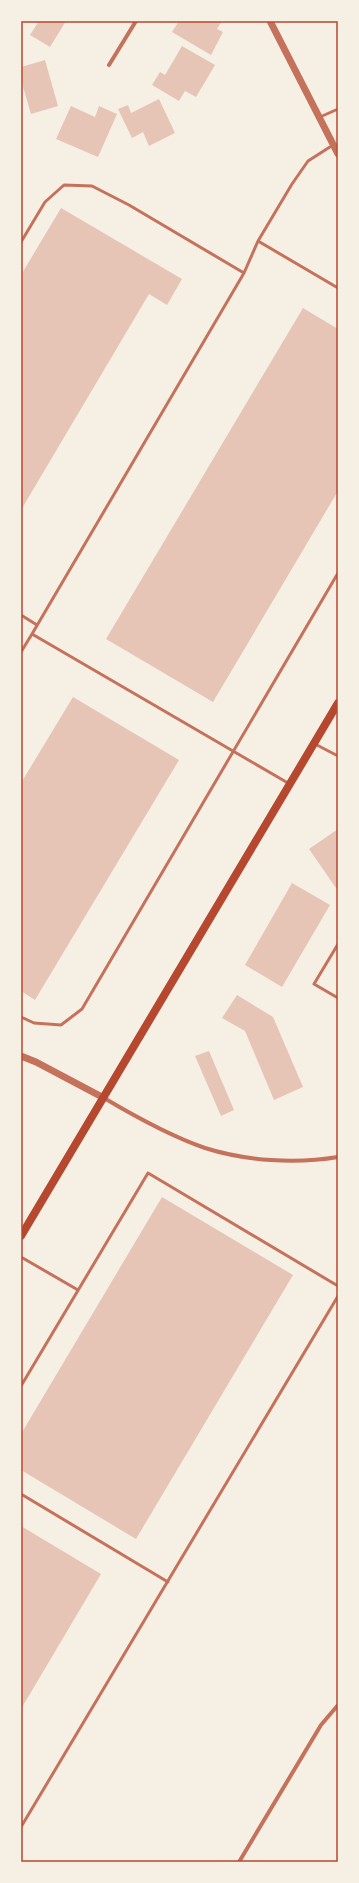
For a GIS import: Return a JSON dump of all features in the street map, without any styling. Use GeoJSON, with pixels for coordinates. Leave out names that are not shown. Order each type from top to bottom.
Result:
{"type":"FeatureCollection","features":[{"type":"Feature","properties":{"kind":"main road"},"geometry":{"type":"LineString","coordinates":[[21,1236],[338,703]]}},
{"type":"Feature","properties":{"kind":"street"},"geometry":{"type":"LineString","coordinates":[[109,65],[136,21]]}},
{"type":"Feature","properties":{"kind":"street"},"geometry":{"type":"LineString","coordinates":[[270,21],[318,118],[338,154]]}},
{"type":"Feature","properties":{"kind":"street"},"geometry":{"type":"LineString","coordinates":[[21,1056],[42,1065],[137,1117],[206,1148],[236,1155],[267,1159],[316,1160],[338,1157]]}},
{"type":"Feature","properties":{"kind":"street"},"geometry":{"type":"LineString","coordinates":[[239,1862],[321,1725],[338,1705]]}},
{"type":"Feature","properties":{"kind":"lane"},"geometry":{"type":"LineString","coordinates":[[318,118],[338,109]]}},
{"type":"Feature","properties":{"kind":"lane"},"geometry":{"type":"LineString","coordinates":[[21,652],[244,273],[258,241],[292,184],[308,161],[333,145]]}},
{"type":"Feature","properties":{"kind":"lane"},"geometry":{"type":"LineString","coordinates":[[21,242],[45,202],[64,185],[92,186],[129,205],[244,273]]}},
{"type":"Feature","properties":{"kind":"lane"},"geometry":{"type":"LineString","coordinates":[[258,241],[338,288]]}},
{"type":"Feature","properties":{"kind":"lane"},"geometry":{"type":"LineString","coordinates":[[21,1017],[34,1023],[61,1025],[82,1009],[232,750],[338,573]]}},
{"type":"Feature","properties":{"kind":"lane"},"geometry":{"type":"LineString","coordinates":[[21,615],[37,625]]}},
{"type":"Feature","properties":{"kind":"lane"},"geometry":{"type":"LineString","coordinates":[[32,634],[290,784]]}},
{"type":"Feature","properties":{"kind":"lane"},"geometry":{"type":"LineString","coordinates":[[314,743],[338,756]]}},
{"type":"Feature","properties":{"kind":"lane"},"geometry":{"type":"LineString","coordinates":[[338,944],[314,984],[338,998]]}},
{"type":"Feature","properties":{"kind":"lane"},"geometry":{"type":"LineString","coordinates":[[21,1386],[148,1173],[338,1286]]}},
{"type":"Feature","properties":{"kind":"lane"},"geometry":{"type":"LineString","coordinates":[[21,1257],[78,1290]]}},
{"type":"Feature","properties":{"kind":"lane"},"geometry":{"type":"LineString","coordinates":[[21,1827],[338,1296]]}},
{"type":"Feature","properties":{"kind":"lane"},"geometry":{"type":"LineString","coordinates":[[21,1494],[168,1582]]}},
{"type":"Feature","properties":{"kind":"building"},"geometry":{"type":"Polygon","coordinates":[[[39,21],[66,21],[50,47],[30,35],[39,21]]]}},
{"type":"Feature","properties":{"kind":"building"},"geometry":{"type":"Polygon","coordinates":[[[179,21],[222,21],[217,29],[223,32],[211,55],[172,32],[179,21]]]}},
{"type":"Feature","properties":{"kind":"building"},"geometry":{"type":"Polygon","coordinates":[[[182,46],[215,65],[196,97],[185,91],[179,101],[152,85],[160,72],[165,75],[182,46]]]}},
{"type":"Feature","properties":{"kind":"building"},"geometry":{"type":"Polygon","coordinates":[[[45,60],[58,106],[31,114],[21,80],[21,67],[45,60]]]}},
{"type":"Feature","properties":{"kind":"building"},"geometry":{"type":"Polygon","coordinates":[[[159,99],[175,133],[149,146],[143,132],[132,138],[118,109],[128,105],[131,113],[159,99]]]}},
{"type":"Feature","properties":{"kind":"building"},"geometry":{"type":"Polygon","coordinates":[[[71,106],[95,117],[99,106],[117,114],[98,157],[56,139],[71,106]]]}},
{"type":"Feature","properties":{"kind":"building"},"geometry":{"type":"Polygon","coordinates":[[[61,208],[182,279],[167,305],[149,294],[21,510],[21,275],[61,208]]]}},
{"type":"Feature","properties":{"kind":"building"},"geometry":{"type":"Polygon","coordinates":[[[303,308],[338,329],[338,491],[213,702],[106,639],[303,308]]]}},
{"type":"Feature","properties":{"kind":"building"},"geometry":{"type":"Polygon","coordinates":[[[73,697],[179,760],[35,1000],[21,991],[21,783],[73,697]]]}},
{"type":"Feature","properties":{"kind":"building"},"geometry":{"type":"Polygon","coordinates":[[[338,829],[338,887],[336,888],[309,849],[338,829]]]}},
{"type":"Feature","properties":{"kind":"building"},"geometry":{"type":"Polygon","coordinates":[[[292,883],[330,905],[282,987],[245,965],[292,883]]]}},
{"type":"Feature","properties":{"kind":"building"},"geometry":{"type":"Polygon","coordinates":[[[237,995],[273,1017],[303,1087],[274,1100],[245,1031],[222,1018],[237,995]]]}},
{"type":"Feature","properties":{"kind":"building"},"geometry":{"type":"Polygon","coordinates":[[[209,1051],[234,1110],[221,1116],[195,1056],[209,1051]]]}},
{"type":"Feature","properties":{"kind":"building"},"geometry":{"type":"Polygon","coordinates":[[[162,1197],[293,1275],[136,1539],[21,1470],[21,1434],[162,1197]]]}},
{"type":"Feature","properties":{"kind":"building"},"geometry":{"type":"Polygon","coordinates":[[[21,1526],[101,1574],[21,1709],[21,1526]]]}}]}
